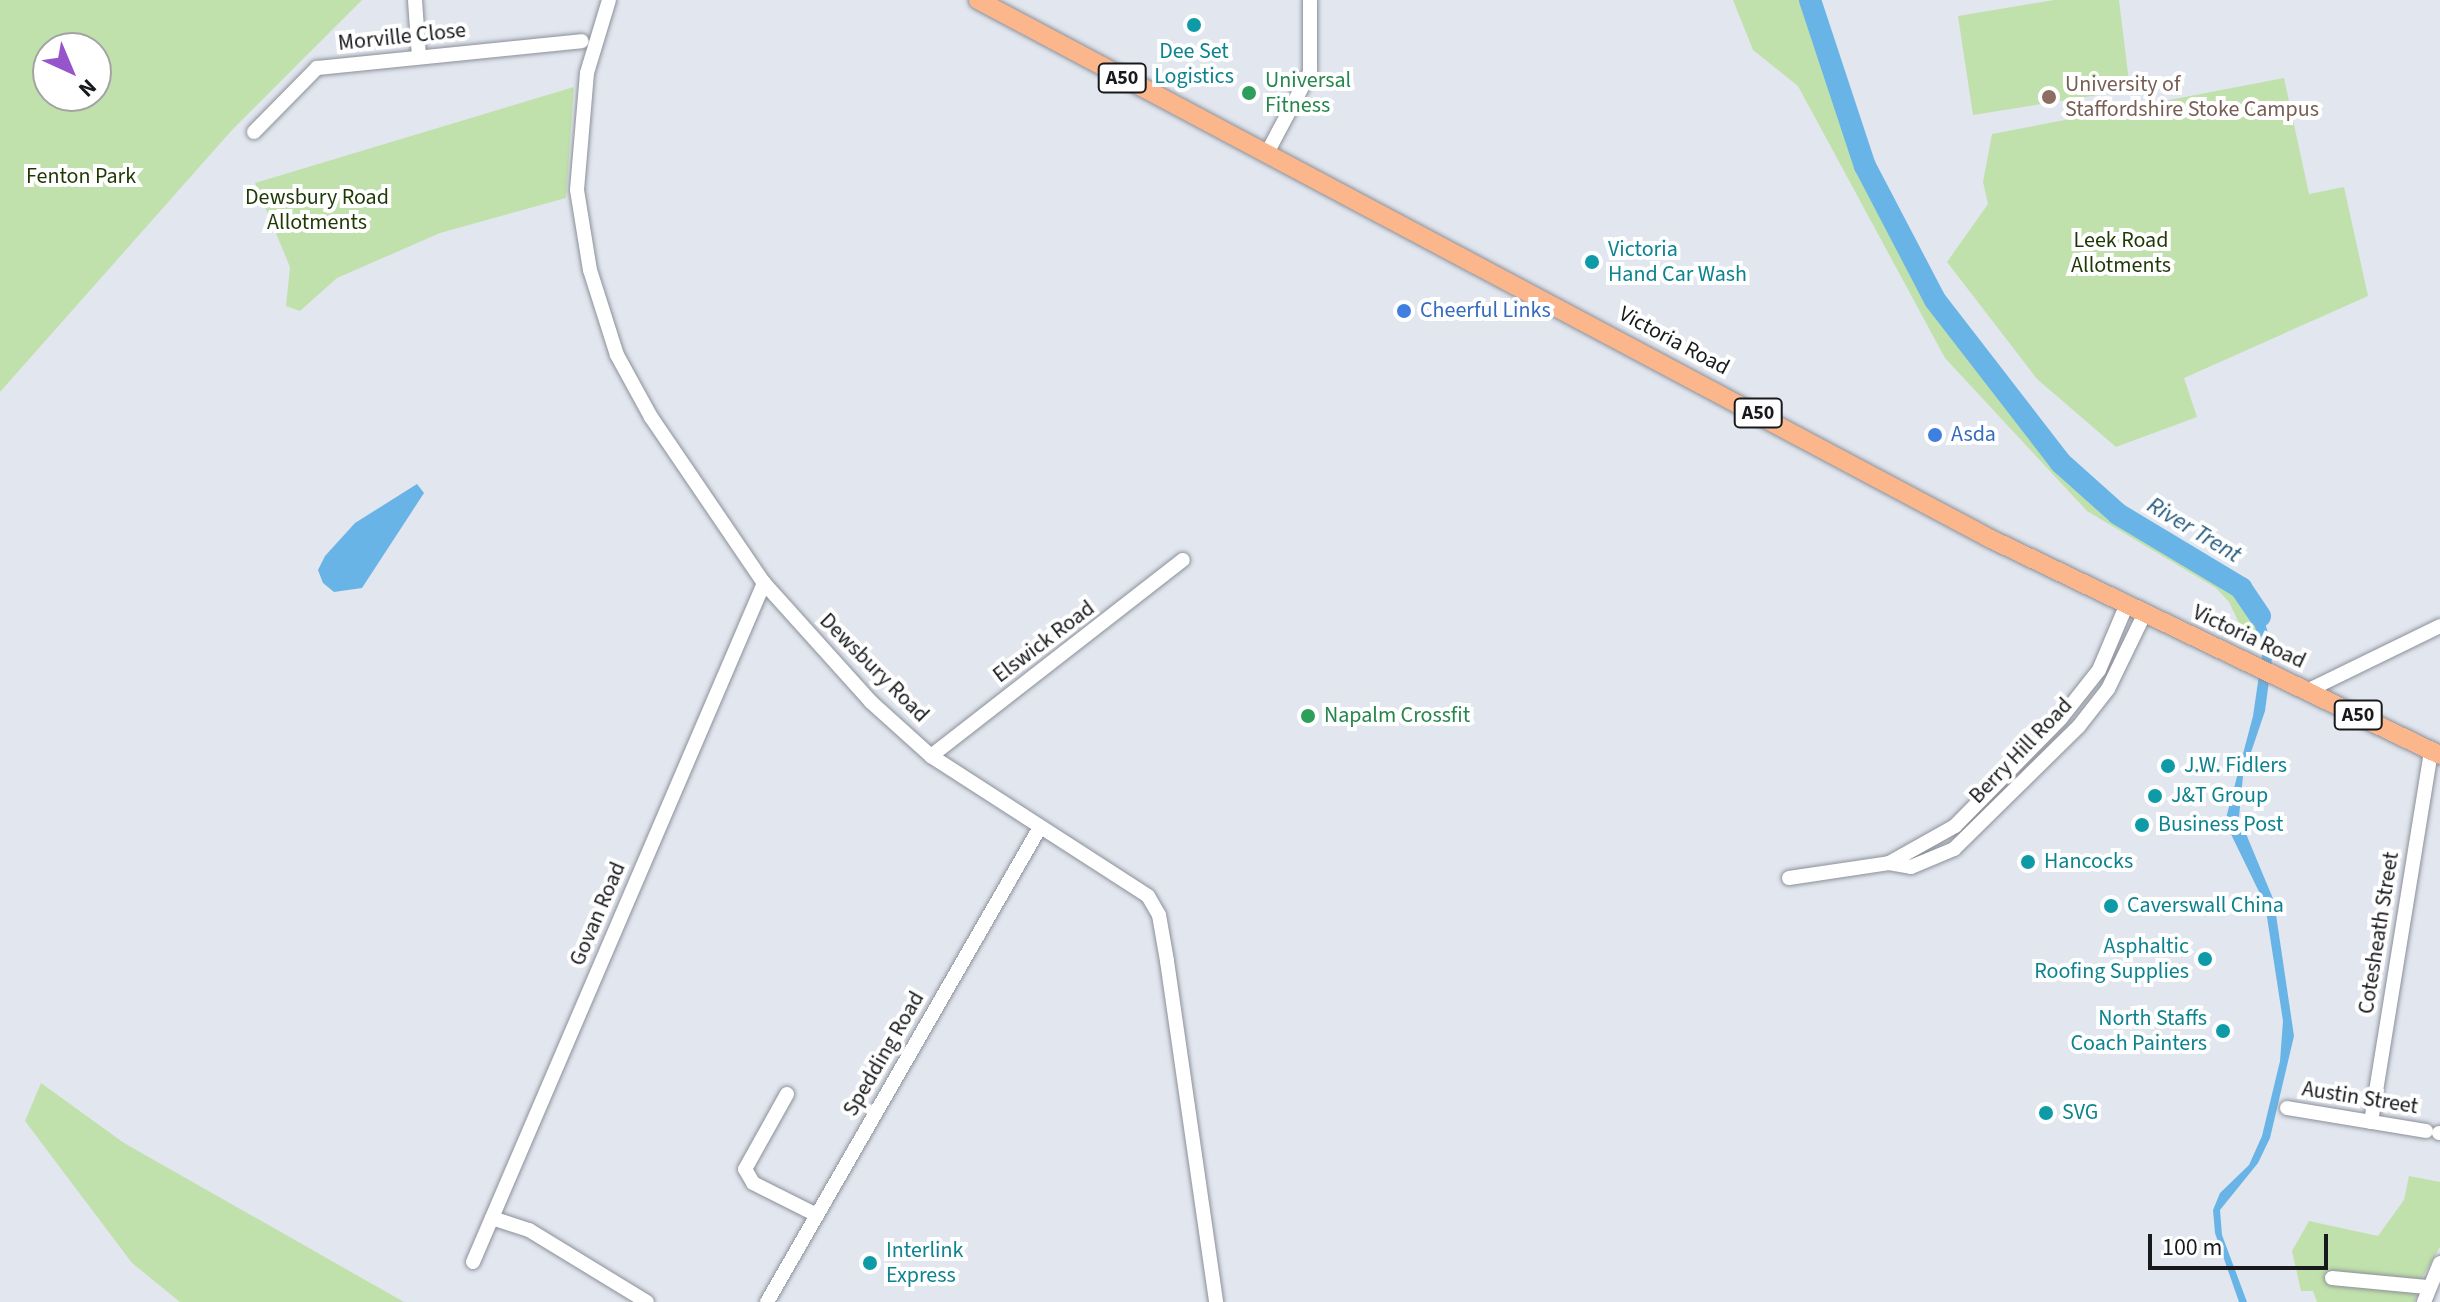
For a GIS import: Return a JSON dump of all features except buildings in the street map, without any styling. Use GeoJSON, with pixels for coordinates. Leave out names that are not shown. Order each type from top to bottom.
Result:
{"type":"FeatureCollection","features":[{"type":"Feature","properties":{"kind":"main road","name":"Victoria Road"},"geometry":{"type":"LineString","coordinates":[[978,0],[2126,606],[2435,753]]}},
{"type":"Feature","properties":{"kind":"street"},"geometry":{"type":"LineString","coordinates":[[415,0],[419,57]]}},
{"type":"Feature","properties":{"kind":"street","name":"Dewsbury Road"},"geometry":{"type":"LineString","coordinates":[[609,0],[587,73],[577,190],[601,314],[651,417],[764,583],[871,702],[931,756],[1039,829],[1126,878],[1148,896],[1159,915],[1216,1302]]}},
{"type":"Feature","properties":{"kind":"street"},"geometry":{"type":"LineString","coordinates":[[1267,153],[1310,72],[1310,0]]}},
{"type":"Feature","properties":{"kind":"street","name":"Morville Close"},"geometry":{"type":"LineString","coordinates":[[254,132],[317,68],[582,41]]}},
{"type":"Feature","properties":{"kind":"street","name":"Elswick Road"},"geometry":{"type":"LineString","coordinates":[[931,756],[1183,560]]}},
{"type":"Feature","properties":{"kind":"street","name":"Govan Road"},"geometry":{"type":"LineString","coordinates":[[473,1262],[764,583]]}},
{"type":"Feature","properties":{"kind":"street","name":"Berry Hill Road"},"geometry":{"type":"LineString","coordinates":[[1889,863],[1955,826],[2052,728],[2099,670],[2126,606]]}},
{"type":"Feature","properties":{"kind":"street","name":"Berry Hill Road"},"geometry":{"type":"LineString","coordinates":[[1789,878],[1889,863],[1923,864],[1965,840],[2079,726],[2108,689],[2144,615]]}},
{"type":"Feature","properties":{"kind":"street"},"geometry":{"type":"LineString","coordinates":[[2307,691],[2440,626]]}},
{"type":"Feature","properties":{"kind":"street","name":"Cotesheath Street"},"geometry":{"type":"LineString","coordinates":[[2371,1122],[2435,753]]}},
{"type":"Feature","properties":{"kind":"street","name":"Spedding Road"},"geometry":{"type":"LineString","coordinates":[[767,1302],[1039,829]]}},
{"type":"Feature","properties":{"kind":"street"},"geometry":{"type":"LineString","coordinates":[[787,1094],[745,1169],[753,1183],[815,1214]]}},
{"type":"Feature","properties":{"kind":"street","name":"Austin Street"},"geometry":{"type":"LineString","coordinates":[[2287,1108],[2435,1132]]}},
{"type":"Feature","properties":{"kind":"street"},"geometry":{"type":"LineString","coordinates":[[492,1218],[529,1230],[647,1302]]}},
{"type":"Feature","properties":{"kind":"street"},"geometry":{"type":"LineString","coordinates":[[2332,1278],[2425,1295],[2440,1263]]}},
{"type":"Feature","properties":{"kind":"green space","name":"Fenton Park"},"geometry":{"type":"Polygon","coordinates":[[[0,0],[362,0],[232,130],[0,392],[0,0]]]}},
{"type":"Feature","properties":{"kind":"green space"},"geometry":{"type":"Polygon","coordinates":[[[1733,0],[1802,0],[1862,173],[1895,242],[1963,352],[2054,461],[2102,508],[2245,601],[2263,645],[2249,644],[2229,602],[2216,588],[2087,511],[1945,358],[1798,86],[1753,50],[1733,0]]]}},
{"type":"Feature","properties":{"kind":"green space"},"geometry":{"type":"Polygon","coordinates":[[[2054,0],[2119,0],[2130,90],[1973,115],[1958,16],[2054,0]]]}},
{"type":"Feature","properties":{"kind":"green space","name":"Leek Road Allotments"},"geometry":{"type":"Polygon","coordinates":[[[2284,78],[2309,194],[2344,187],[2368,296],[2184,378],[2197,417],[2116,447],[2037,379],[1947,262],[1988,204],[1983,182],[1992,134],[2284,78]]]}},
{"type":"Feature","properties":{"kind":"green space","name":"Dewsbury Road Allotments"},"geometry":{"type":"Polygon","coordinates":[[[574,87],[566,198],[440,233],[337,278],[300,311],[286,306],[290,267],[255,183],[574,87]]]}},
{"type":"Feature","properties":{"kind":"green space"},"geometry":{"type":"Polygon","coordinates":[[[41,1083],[124,1143],[404,1302],[180,1302],[132,1263],[25,1121],[41,1083]]]}},
{"type":"Feature","properties":{"kind":"green space"},"geometry":{"type":"Polygon","coordinates":[[[2409,1176],[2440,1182],[2440,1247],[2416,1288],[2415,1302],[2317,1302],[2313,1291],[2301,1291],[2292,1251],[2309,1221],[2378,1236],[2404,1200],[2409,1176]]]}},
{"type":"Feature","properties":{"kind":"water"},"geometry":{"type":"Polygon","coordinates":[[[417,484],[424,493],[362,588],[334,592],[323,583],[318,570],[325,556],[355,523],[417,484]]]}},
{"type":"Feature","properties":{"kind":"water"},"geometry":{"type":"Polygon","coordinates":[[[2245,585],[2260,605],[2273,651],[2265,711],[2243,776],[2239,817],[2274,901],[2294,1036],[2270,1138],[2258,1163],[2220,1210],[2222,1235],[2247,1302],[2239,1302],[2215,1233],[2213,1210],[2220,1193],[2249,1165],[2262,1136],[2280,1061],[2283,1021],[2265,904],[2225,822],[2253,716],[2263,648],[2245,601],[2245,585]]]}},
{"type":"Feature","properties":{"kind":"waterway","name":"River Trent"},"geometry":{"type":"LineString","coordinates":[[1810,0],[1865,166],[1935,300],[2061,463],[2118,514],[2241,588],[2260,616]]}},
{"type":"Feature","properties":{"kind":"place","name":"Dee Set Logistics"},"geometry":{"type":"Point","coordinates":[1194,25]}},
{"type":"Feature","properties":{"kind":"place","name":"Universal Fitness"},"geometry":{"type":"Point","coordinates":[1249,93]}},
{"type":"Feature","properties":{"kind":"place","name":"University of Staffordshire Stoke Campus"},"geometry":{"type":"Point","coordinates":[2049,97]}},
{"type":"Feature","properties":{"kind":"place","name":"Victoria Hand Car Wash"},"geometry":{"type":"Point","coordinates":[1592,262]}},
{"type":"Feature","properties":{"kind":"place","name":"Cheerful Links"},"geometry":{"type":"Point","coordinates":[1404,311]}},
{"type":"Feature","properties":{"kind":"place","name":"Asda"},"geometry":{"type":"Point","coordinates":[1935,435]}},
{"type":"Feature","properties":{"kind":"place","name":"Napalm Crossfit"},"geometry":{"type":"Point","coordinates":[1308,716]}},
{"type":"Feature","properties":{"kind":"place","name":"J.W. Fidlers"},"geometry":{"type":"Point","coordinates":[2168,766]}},
{"type":"Feature","properties":{"kind":"place","name":"J&T Group"},"geometry":{"type":"Point","coordinates":[2155,796]}},
{"type":"Feature","properties":{"kind":"place","name":"Business Post"},"geometry":{"type":"Point","coordinates":[2142,825]}},
{"type":"Feature","properties":{"kind":"place","name":"Hancocks"},"geometry":{"type":"Point","coordinates":[2028,862]}},
{"type":"Feature","properties":{"kind":"place","name":"Caverswall China"},"geometry":{"type":"Point","coordinates":[2111,906]}},
{"type":"Feature","properties":{"kind":"place","name":"Asphaltic Roofing Supplies"},"geometry":{"type":"Point","coordinates":[2205,959]}},
{"type":"Feature","properties":{"kind":"place","name":"North Staffs Coach Painters"},"geometry":{"type":"Point","coordinates":[2223,1031]}},
{"type":"Feature","properties":{"kind":"place","name":"SVG"},"geometry":{"type":"Point","coordinates":[2046,1113]}},
{"type":"Feature","properties":{"kind":"place","name":"Interlink Express"},"geometry":{"type":"Point","coordinates":[870,1263]}}]}
